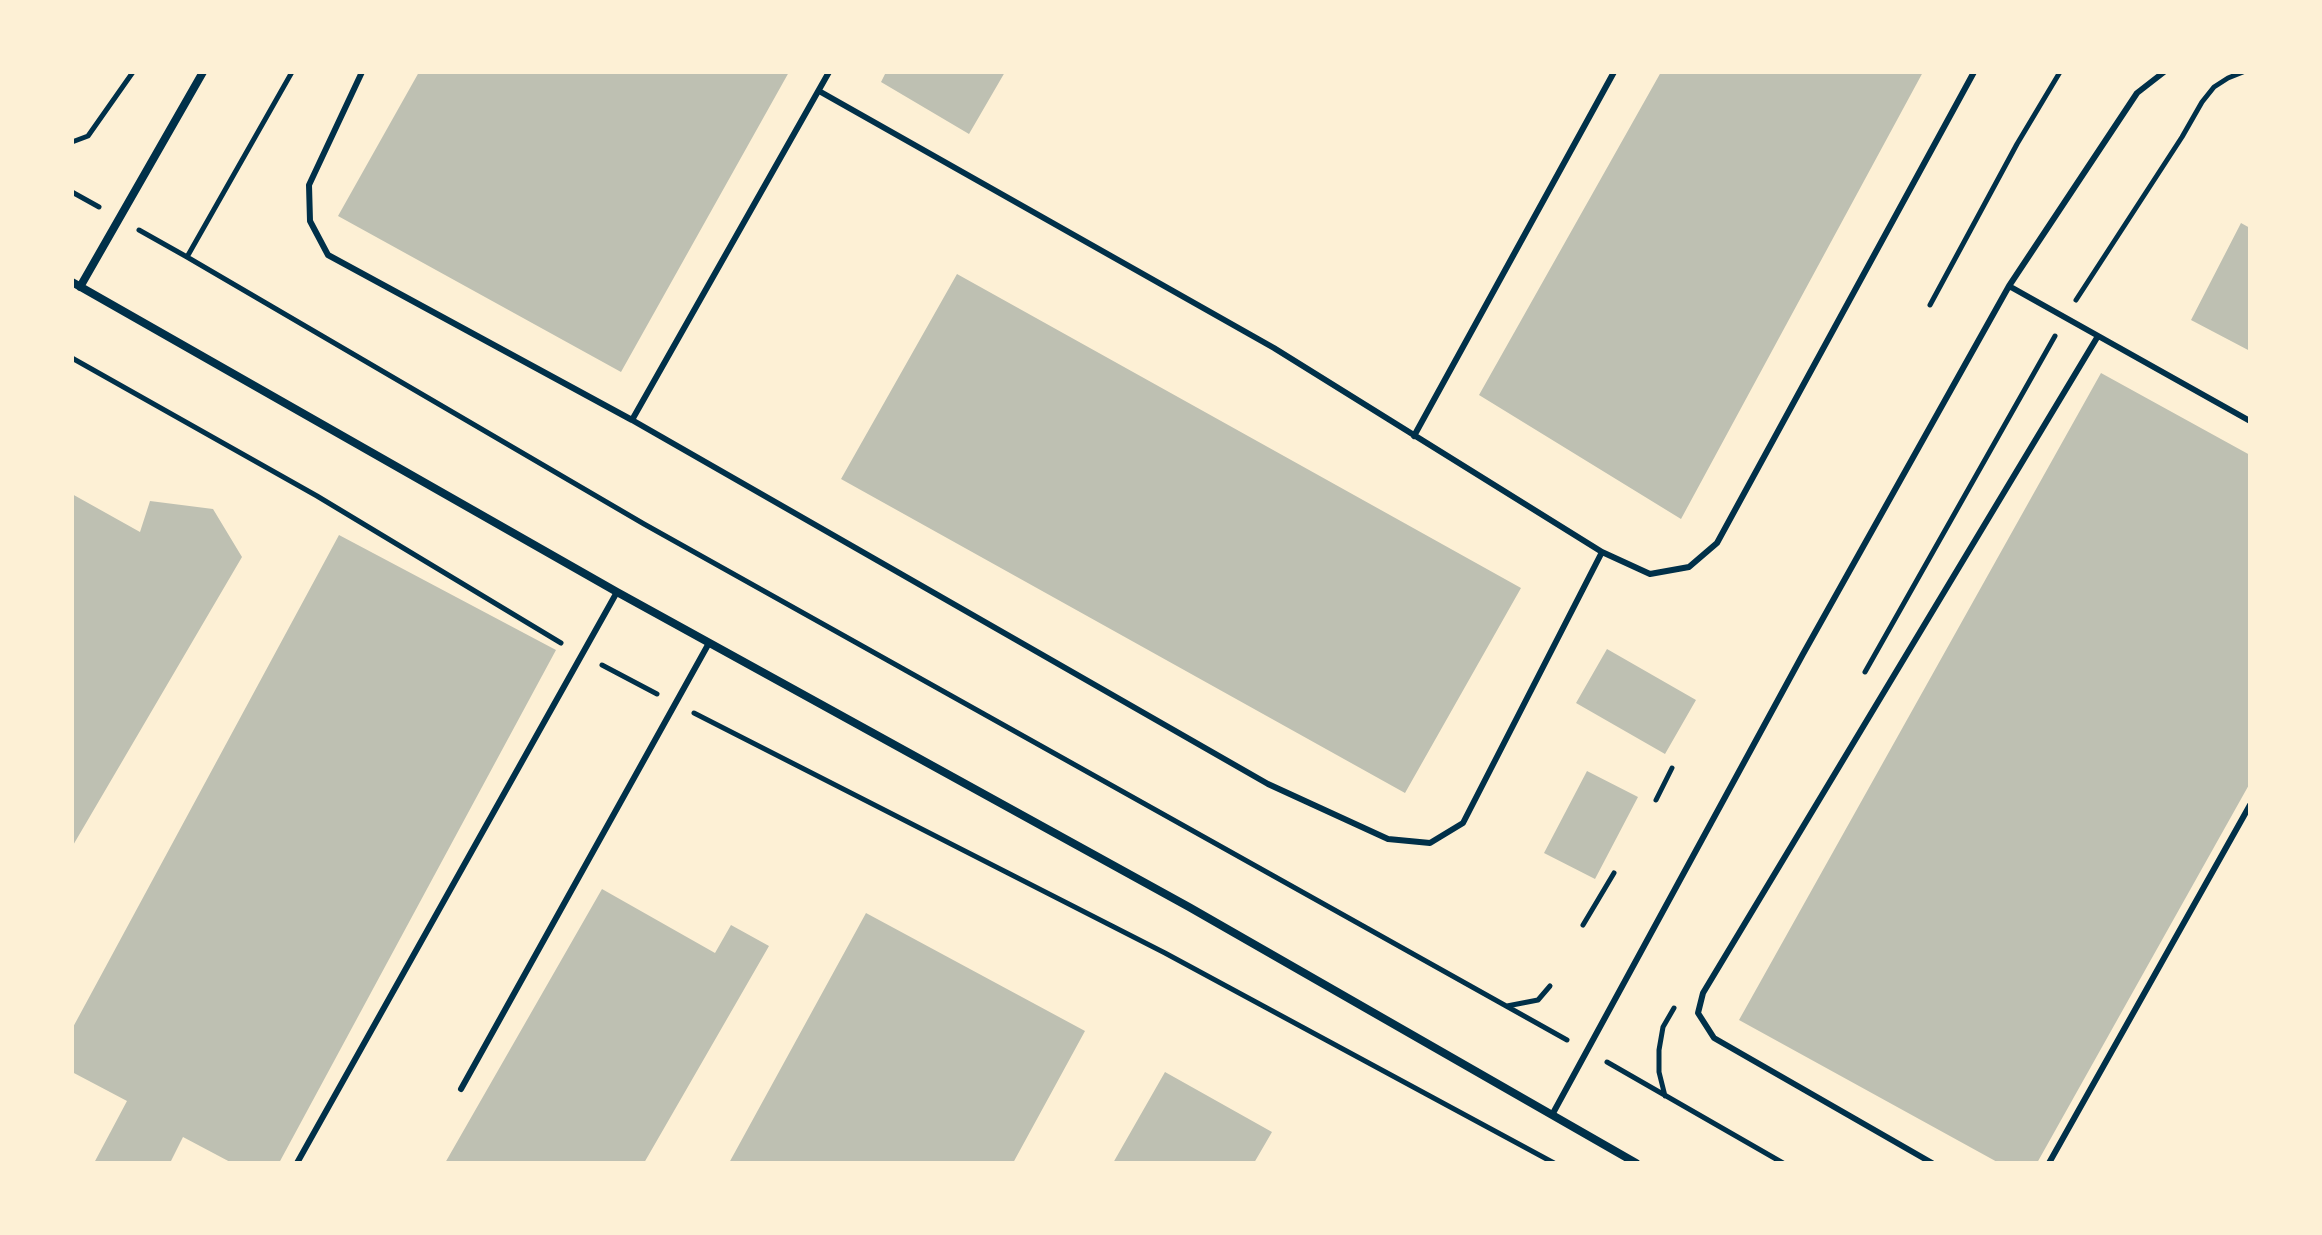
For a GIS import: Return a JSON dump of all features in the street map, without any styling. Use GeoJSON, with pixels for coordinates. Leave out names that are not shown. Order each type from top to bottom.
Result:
{"type":"FeatureCollection","features":[{"type":"Feature","properties":{"kind":"street"},"geometry":{"type":"LineString","coordinates":[[203,72],[119,218],[76,284],[617,592],[1189,907],[1636,1163]]}},
{"type":"Feature","properties":{"kind":"lane"},"geometry":{"type":"LineString","coordinates":[[362,72],[309,185],[310,221],[328,255],[632,420],[1268,784],[1388,839],[1430,843],[1463,823],[1602,552]]}},
{"type":"Feature","properties":{"kind":"lane"},"geometry":{"type":"LineString","coordinates":[[632,420],[829,72]]}},
{"type":"Feature","properties":{"kind":"lane"},"geometry":{"type":"LineString","coordinates":[[1414,436],[1614,72]]}},
{"type":"Feature","properties":{"kind":"lane"},"geometry":{"type":"LineString","coordinates":[[819,91],[1274,348],[1602,552],[1650,574],[1689,567],[1717,543],[1974,72]]}},
{"type":"Feature","properties":{"kind":"lane"},"geometry":{"type":"LineString","coordinates":[[1552,1115],[2009,286],[2137,93],[2164,72]]}},
{"type":"Feature","properties":{"kind":"lane"},"geometry":{"type":"LineString","coordinates":[[2009,286],[2250,421]]}},
{"type":"Feature","properties":{"kind":"lane"},"geometry":{"type":"LineString","coordinates":[[1932,1163],[1714,1038],[1698,1013],[1703,993],[2098,336]]}},
{"type":"Feature","properties":{"kind":"lane"},"geometry":{"type":"LineString","coordinates":[[297,1163],[617,592]]}},
{"type":"Feature","properties":{"kind":"lane"},"geometry":{"type":"LineString","coordinates":[[461,1089],[709,643]]}},
{"type":"Feature","properties":{"kind":"lane"},"geometry":{"type":"LineString","coordinates":[[2049,1163],[2250,805]]}},
{"type":"Feature","properties":{"kind":"path"},"geometry":{"type":"LineString","coordinates":[[72,142],[88,136],[133,72]]}},
{"type":"Feature","properties":{"kind":"path"},"geometry":{"type":"LineString","coordinates":[[187,257],[292,72]]}},
{"type":"Feature","properties":{"kind":"path"},"geometry":{"type":"LineString","coordinates":[[1930,305],[2017,144],[2060,72]]}},
{"type":"Feature","properties":{"kind":"path"},"geometry":{"type":"LineString","coordinates":[[72,192],[644,524],[1783,1163]]}},
{"type":"Feature","properties":{"kind":"path"},"geometry":{"type":"LineString","coordinates":[[72,358],[317,496],[580,654],[1165,953],[1554,1163]]}},
{"type":"Feature","properties":{"kind":"path"},"geometry":{"type":"LineString","coordinates":[[1656,800],[1672,768]]}},
{"type":"Feature","properties":{"kind":"path"},"geometry":{"type":"LineString","coordinates":[[1583,925],[1614,873]]}},
{"type":"Feature","properties":{"kind":"path"},"geometry":{"type":"LineString","coordinates":[[1507,1006],[1538,1000],[1550,986]]}},
{"type":"Feature","properties":{"kind":"building"},"geometry":{"type":"Polygon","coordinates":[[[419,72],[789,72],[621,372],[338,216],[419,72]]]}},
{"type":"Feature","properties":{"kind":"building"},"geometry":{"type":"Polygon","coordinates":[[[886,72],[1005,72],[969,134],[881,82],[886,72]]]}},
{"type":"Feature","properties":{"kind":"building"},"geometry":{"type":"Polygon","coordinates":[[[1661,72],[1923,72],[1681,519],[1479,395],[1661,72]]]}},
{"type":"Feature","properties":{"kind":"building"},"geometry":{"type":"Polygon","coordinates":[[[2241,223],[2250,228],[2250,351],[2191,320],[2241,223]]]}},
{"type":"Feature","properties":{"kind":"building"},"geometry":{"type":"Polygon","coordinates":[[[957,274],[1521,588],[1405,793],[841,479],[957,274]]]}},
{"type":"Feature","properties":{"kind":"building"},"geometry":{"type":"Polygon","coordinates":[[[2101,373],[2250,455],[2250,783],[2037,1163],[1999,1163],[1739,1020],[2101,373]]]}},
{"type":"Feature","properties":{"kind":"building"},"geometry":{"type":"Polygon","coordinates":[[[72,494],[140,532],[150,501],[213,509],[242,557],[72,847],[72,494]]]}},
{"type":"Feature","properties":{"kind":"building"},"geometry":{"type":"Polygon","coordinates":[[[339,535],[556,650],[279,1163],[232,1163],[183,1137],[170,1163],[94,1163],[127,1101],[72,1072],[72,1029],[339,535]]]}},
{"type":"Feature","properties":{"kind":"building"},"geometry":{"type":"Polygon","coordinates":[[[1607,649],[1696,700],[1665,754],[1576,703],[1607,649]]]}},
{"type":"Feature","properties":{"kind":"building"},"geometry":{"type":"Polygon","coordinates":[[[1587,771],[1638,797],[1595,879],[1544,853],[1587,771]]]}},
{"type":"Feature","properties":{"kind":"building"},"geometry":{"type":"Polygon","coordinates":[[[602,889],[715,953],[731,925],[769,946],[644,1163],[445,1163],[602,889]]]}},
{"type":"Feature","properties":{"kind":"building"},"geometry":{"type":"Polygon","coordinates":[[[866,913],[1085,1031],[1013,1163],[729,1163],[866,913]]]}},
{"type":"Feature","properties":{"kind":"building"},"geometry":{"type":"Polygon","coordinates":[[[1165,1072],[1272,1132],[1254,1163],[1113,1163],[1165,1072]]]}}]}
